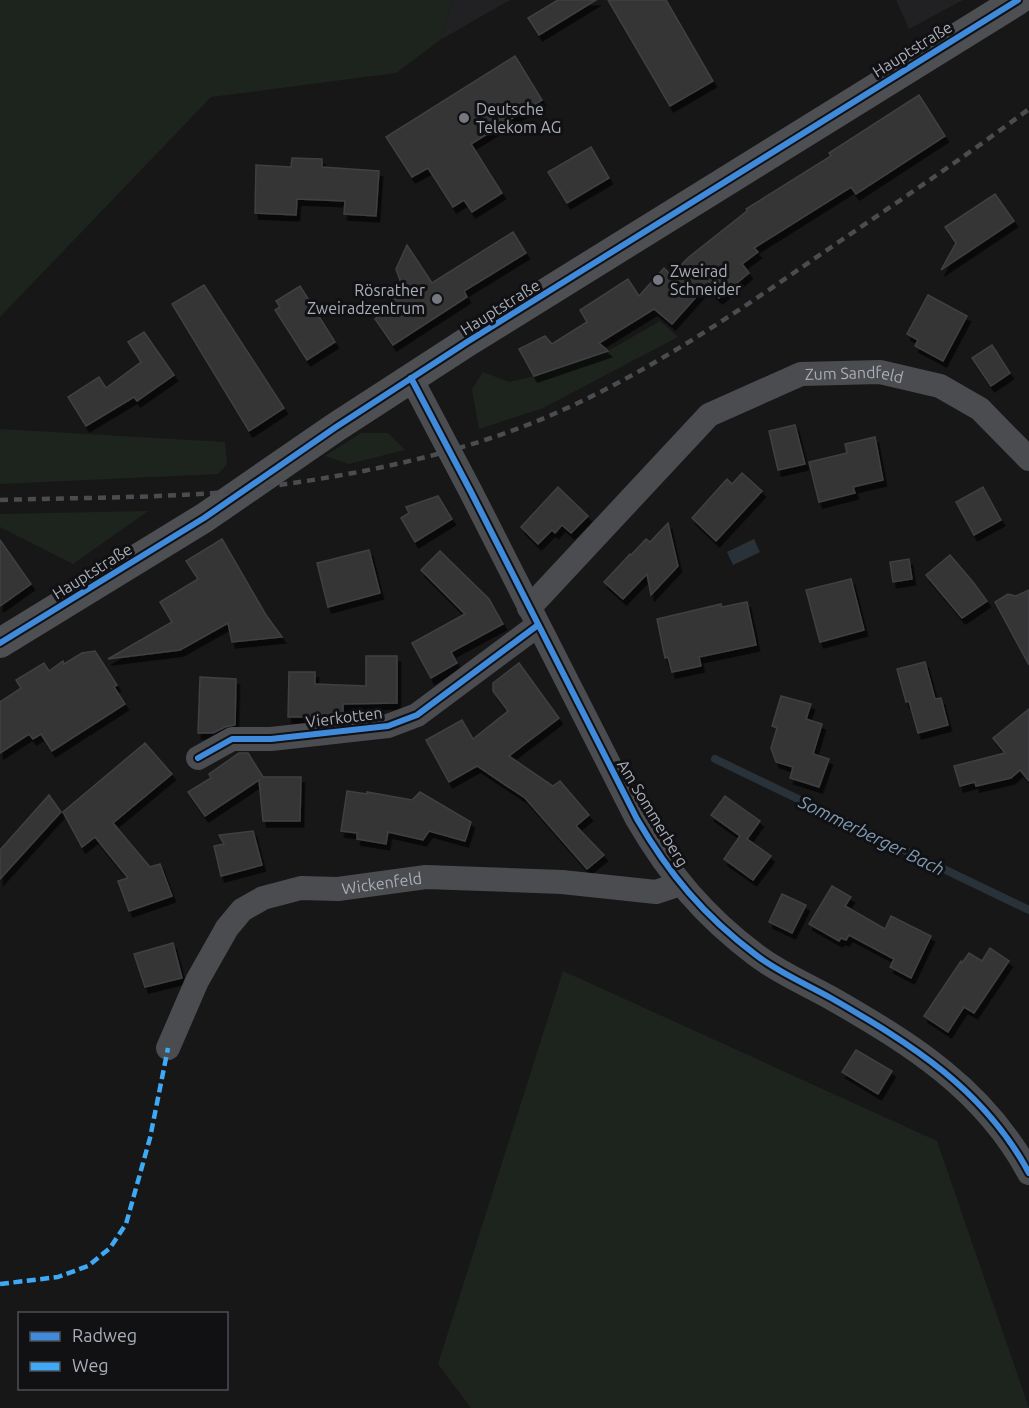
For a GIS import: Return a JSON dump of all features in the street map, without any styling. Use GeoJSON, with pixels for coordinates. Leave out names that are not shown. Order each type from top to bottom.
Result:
{"type":"FeatureCollection","features":[{"type":"Feature","properties":{"kind":"main road","name":"Hauptstraße"},"geometry":{"type":"LineString","coordinates":[[0,643],[204,518],[411,378],[1018,0]]}},
{"type":"Feature","properties":{"kind":"street","name":"Zum Sandfeld"},"geometry":{"type":"LineString","coordinates":[[533,616],[709,415],[801,375],[880,372],[940,386],[980,409],[1026,450]]}},
{"type":"Feature","properties":{"kind":"street","name":"Am Sommerberg"},"geometry":{"type":"LineString","coordinates":[[411,378],[637,819],[680,884],[719,925],[758,956],[870,1020],[915,1048],[950,1075],[979,1102],[1005,1135],[1029,1173]]}},
{"type":"Feature","properties":{"kind":"street","name":"Vierkotten"},"geometry":{"type":"LineString","coordinates":[[198,758],[232,739],[271,739],[388,726],[417,714],[533,616]]}},
{"type":"Feature","properties":{"kind":"street","name":"Wickenfeld"},"geometry":{"type":"LineString","coordinates":[[168,1048],[197,981],[226,928],[242,910],[263,898],[301,888],[338,889],[426,877],[562,882],[656,892],[680,884]]}},
{"type":"Feature","properties":{"kind":"shaded area"},"geometry":{"type":"Polygon","coordinates":[[[0,0],[453,0],[440,40],[396,73],[211,97],[0,317],[0,0]]]}},
{"type":"Feature","properties":{"kind":"shaded area"},"geometry":{"type":"Polygon","coordinates":[[[453,0],[510,0],[440,40],[453,0]]]}},
{"type":"Feature","properties":{"kind":"shaded area"},"geometry":{"type":"Polygon","coordinates":[[[896,0],[963,0],[909,29],[896,0]]]}},
{"type":"Feature","properties":{"kind":"shaded area"},"geometry":{"type":"Polygon","coordinates":[[[660,321],[678,337],[543,408],[479,429],[472,389],[483,372],[509,382],[534,376],[608,351],[660,321]]]}},
{"type":"Feature","properties":{"kind":"shaded area"},"geometry":{"type":"Polygon","coordinates":[[[0,429],[225,442],[227,464],[218,474],[0,484],[0,429]]]}},
{"type":"Feature","properties":{"kind":"shaded area"},"geometry":{"type":"Polygon","coordinates":[[[361,433],[388,433],[405,450],[349,464],[325,456],[361,433]]]}},
{"type":"Feature","properties":{"kind":"shaded area"},"geometry":{"type":"Polygon","coordinates":[[[148,511],[73,564],[0,527],[0,514],[148,511]]]}},
{"type":"Feature","properties":{"kind":"shaded area"},"geometry":{"type":"Polygon","coordinates":[[[754,539],[760,552],[733,565],[727,552],[754,539]]]}},
{"type":"Feature","properties":{"kind":"shaded area"},"geometry":{"type":"Polygon","coordinates":[[[563,971],[937,1141],[1029,1408],[471,1408],[438,1364],[563,971]]]}},
{"type":"Feature","properties":{"kind":"building"},"geometry":{"type":"Polygon","coordinates":[[[558,0],[596,0],[539,35],[528,18],[558,0]]]}},
{"type":"Feature","properties":{"kind":"building"},"geometry":{"type":"Polygon","coordinates":[[[608,0],[666,0],[713,81],[670,106],[608,0]]]}},
{"type":"Feature","properties":{"kind":"building","name":"Deutsche Telekom AG"},"geometry":{"type":"Polygon","coordinates":[[[515,56],[542,100],[471,144],[502,193],[472,212],[464,200],[453,207],[428,168],[412,177],[386,137],[515,56]]]}},
{"type":"Feature","properties":{"kind":"building"},"geometry":{"type":"Polygon","coordinates":[[[919,95],[945,136],[856,194],[851,187],[754,248],[758,252],[742,264],[749,273],[719,298],[706,286],[672,324],[654,309],[599,343],[608,351],[534,376],[519,349],[545,336],[552,344],[587,322],[580,310],[628,279],[639,296],[664,268],[671,275],[689,257],[747,211],[746,209],[831,156],[829,153],[919,95]]]}},
{"type":"Feature","properties":{"kind":"building"},"geometry":{"type":"Polygon","coordinates":[[[591,147],[609,178],[567,203],[548,172],[591,147]]]}},
{"type":"Feature","properties":{"kind":"building"},"geometry":{"type":"Polygon","coordinates":[[[292,158],[322,159],[322,167],[379,171],[376,216],[344,214],[345,201],[297,199],[296,215],[255,213],[256,165],[291,167],[292,158]]]}},
{"type":"Feature","properties":{"kind":"building"},"geometry":{"type":"Polygon","coordinates":[[[995,194],[1014,221],[941,270],[956,243],[945,227],[995,194]]]}},
{"type":"Feature","properties":{"kind":"building"},"geometry":{"type":"Polygon","coordinates":[[[513,232],[526,253],[464,291],[467,297],[393,345],[375,319],[395,305],[393,300],[404,291],[396,269],[407,245],[432,283],[513,232]]]}},
{"type":"Feature","properties":{"kind":"building"},"geometry":{"type":"Polygon","coordinates":[[[204,285],[284,408],[249,431],[172,304],[204,285]]]}},
{"type":"Feature","properties":{"kind":"building"},"geometry":{"type":"Polygon","coordinates":[[[300,286],[335,342],[307,360],[275,310],[280,307],[276,301],[300,286]]]}},
{"type":"Feature","properties":{"kind":"building"},"geometry":{"type":"Polygon","coordinates":[[[928,295],[967,316],[943,361],[915,346],[918,340],[907,334],[928,295]]]}},
{"type":"Feature","properties":{"kind":"building"},"geometry":{"type":"Polygon","coordinates":[[[144,332],[174,375],[137,401],[134,397],[86,426],[68,397],[99,377],[106,388],[141,362],[128,342],[144,332]]]}},
{"type":"Feature","properties":{"kind":"building"},"geometry":{"type":"Polygon","coordinates":[[[992,345],[1010,373],[991,386],[972,358],[992,345]]]}},
{"type":"Feature","properties":{"kind":"building"},"geometry":{"type":"Polygon","coordinates":[[[795,425],[805,464],[778,470],[769,431],[795,425]]]}},
{"type":"Feature","properties":{"kind":"building"},"geometry":{"type":"Polygon","coordinates":[[[875,437],[883,480],[853,487],[855,493],[819,502],[809,462],[847,453],[845,444],[875,437]]]}},
{"type":"Feature","properties":{"kind":"building"},"geometry":{"type":"Polygon","coordinates":[[[742,473],[762,491],[716,541],[692,518],[727,479],[732,484],[742,473]]]}},
{"type":"Feature","properties":{"kind":"building"},"geometry":{"type":"Polygon","coordinates":[[[558,487],[588,516],[571,533],[562,525],[555,533],[552,530],[538,544],[521,527],[558,487]]]}},
{"type":"Feature","properties":{"kind":"building"},"geometry":{"type":"Polygon","coordinates":[[[983,487],[1001,520],[974,535],[956,502],[983,487]]]}},
{"type":"Feature","properties":{"kind":"building"},"geometry":{"type":"Polygon","coordinates":[[[438,496],[452,519],[415,542],[401,518],[409,513],[406,507],[438,496]]]}},
{"type":"Feature","properties":{"kind":"building"},"geometry":{"type":"Polygon","coordinates":[[[668,523],[678,566],[651,595],[647,574],[623,599],[604,582],[646,539],[650,542],[668,523]]]}},
{"type":"Feature","properties":{"kind":"building"},"geometry":{"type":"Polygon","coordinates":[[[222,539],[266,615],[282,637],[232,642],[228,623],[180,650],[108,659],[172,622],[160,602],[198,579],[186,561],[222,539]]]}},
{"type":"Feature","properties":{"kind":"building"},"geometry":{"type":"Polygon","coordinates":[[[0,540],[31,584],[0,606],[0,540]]]}},
{"type":"Feature","properties":{"kind":"building"},"geometry":{"type":"Polygon","coordinates":[[[369,550],[380,593],[328,607],[317,563],[369,550]]]}},
{"type":"Feature","properties":{"kind":"building"},"geometry":{"type":"Polygon","coordinates":[[[440,551],[489,599],[503,624],[451,652],[457,663],[431,678],[412,643],[465,614],[421,570],[440,551]]]}},
{"type":"Feature","properties":{"kind":"building"},"geometry":{"type":"Polygon","coordinates":[[[950,555],[987,601],[962,618],[926,575],[950,555]]]}},
{"type":"Feature","properties":{"kind":"building"},"geometry":{"type":"Polygon","coordinates":[[[909,559],[912,579],[893,582],[890,562],[909,559]]]}},
{"type":"Feature","properties":{"kind":"building"},"geometry":{"type":"Polygon","coordinates":[[[851,579],[864,630],[820,642],[806,590],[851,579]]]}},
{"type":"Feature","properties":{"kind":"building"},"geometry":{"type":"Polygon","coordinates":[[[1029,590],[1029,665],[995,602],[1008,594],[1016,596],[1029,590]]]}},
{"type":"Feature","properties":{"kind":"building"},"geometry":{"type":"Polygon","coordinates":[[[747,602],[756,645],[699,657],[701,666],[672,672],[668,657],[665,658],[657,619],[721,604],[722,607],[747,602]]]}},
{"type":"Feature","properties":{"kind":"building"},"geometry":{"type":"Polygon","coordinates":[[[95,651],[117,685],[114,687],[125,704],[52,751],[41,734],[33,739],[29,734],[0,753],[0,702],[21,688],[16,680],[44,663],[49,671],[63,661],[64,664],[82,653],[95,651]]]}},
{"type":"Feature","properties":{"kind":"building"},"geometry":{"type":"Polygon","coordinates":[[[366,656],[397,656],[397,703],[343,704],[343,717],[288,717],[289,672],[315,672],[315,684],[366,686],[366,656]]]}},
{"type":"Feature","properties":{"kind":"building"},"geometry":{"type":"Polygon","coordinates":[[[925,662],[935,699],[941,698],[948,725],[918,733],[897,669],[925,662]]]}},
{"type":"Feature","properties":{"kind":"building"},"geometry":{"type":"Polygon","coordinates":[[[519,663],[559,718],[509,756],[553,786],[560,781],[589,815],[576,826],[604,855],[587,869],[525,798],[477,766],[449,782],[426,740],[462,720],[473,739],[508,711],[493,691],[493,683],[519,663]]]}},
{"type":"Feature","properties":{"kind":"building"},"geometry":{"type":"Polygon","coordinates":[[[200,677],[236,679],[235,725],[213,733],[198,733],[200,677]]]}},
{"type":"Feature","properties":{"kind":"building"},"geometry":{"type":"Polygon","coordinates":[[[781,696],[811,704],[806,719],[822,724],[813,754],[829,759],[819,787],[790,778],[793,767],[776,762],[771,748],[777,728],[772,726],[781,696]]]}},
{"type":"Feature","properties":{"kind":"building"},"geometry":{"type":"Polygon","coordinates":[[[1029,709],[1029,781],[1020,770],[1011,778],[976,786],[975,782],[960,786],[954,766],[1005,753],[993,738],[1029,709]]]}},
{"type":"Feature","properties":{"kind":"building"},"geometry":{"type":"Polygon","coordinates":[[[145,743],[172,774],[113,823],[150,867],[160,864],[172,896],[129,911],[118,881],[128,878],[95,837],[82,847],[63,812],[145,743]]]}},
{"type":"Feature","properties":{"kind":"building"},"geometry":{"type":"Polygon","coordinates":[[[239,753],[248,753],[263,777],[301,777],[300,821],[263,821],[259,780],[205,816],[188,792],[211,778],[209,774],[239,753]]]}},
{"type":"Feature","properties":{"kind":"building"},"geometry":{"type":"Polygon","coordinates":[[[347,791],[412,800],[420,792],[471,822],[465,841],[429,831],[423,840],[388,832],[386,844],[357,839],[357,833],[341,831],[347,791]]]}},
{"type":"Feature","properties":{"kind":"building"},"geometry":{"type":"Polygon","coordinates":[[[49,795],[61,812],[0,879],[0,850],[49,795]]]}},
{"type":"Feature","properties":{"kind":"building"},"geometry":{"type":"Polygon","coordinates":[[[725,796],[760,821],[747,839],[771,856],[753,880],[724,859],[740,836],[711,815],[725,796]]]}},
{"type":"Feature","properties":{"kind":"building"},"geometry":{"type":"Polygon","coordinates":[[[253,831],[262,865],[221,876],[214,846],[224,844],[219,835],[253,831]]]}},
{"type":"Feature","properties":{"kind":"building"},"geometry":{"type":"Polygon","coordinates":[[[832,886],[851,897],[845,906],[885,929],[891,916],[931,936],[911,978],[890,967],[894,959],[849,935],[846,940],[841,938],[839,941],[809,924],[832,886]]]}},
{"type":"Feature","properties":{"kind":"building"},"geometry":{"type":"Polygon","coordinates":[[[782,894],[806,905],[792,933],[769,922],[782,894]]]}},
{"type":"Feature","properties":{"kind":"building"},"geometry":{"type":"Polygon","coordinates":[[[173,943],[182,978],[145,987],[134,954],[173,943]]]}},
{"type":"Feature","properties":{"kind":"building"},"geometry":{"type":"Polygon","coordinates":[[[990,948],[1009,961],[974,1013],[964,1007],[948,1032],[924,1016],[961,961],[962,963],[969,953],[982,961],[990,948]]]}},
{"type":"Feature","properties":{"kind":"building"},"geometry":{"type":"Polygon","coordinates":[[[856,1050],[892,1071],[878,1094],[842,1072],[856,1050]]]}},
{"type":"Feature","properties":{"kind":"waterway","name":"Sommerberger Bach"},"geometry":{"type":"LineString","coordinates":[[715,759],[1029,910]]}},
{"type":"Feature","properties":{"kind":"railway"},"geometry":{"type":"LineString","coordinates":[[0,500],[208,493],[299,482],[354,473],[435,455],[533,423],[620,382],[704,333],[927,182],[1029,109]]}},
{"type":"Feature","properties":{"kind":"marked path"},"geometry":{"type":"LineString","coordinates":[[0,1284],[58,1277],[88,1266],[110,1248],[126,1224],[150,1138],[168,1048]]}},
{"type":"Feature","properties":{"kind":"cycle path"},"geometry":{"type":"LineString","coordinates":[[0,643],[204,518],[336,427],[467,342],[1018,0]]}},
{"type":"Feature","properties":{"kind":"cycle path"},"geometry":{"type":"LineString","coordinates":[[411,378],[637,819],[675,876],[720,925],[756,955],[889,1033],[943,1071],[990,1117],[1011,1143],[1029,1173]]}},
{"type":"Feature","properties":{"kind":"cycle path"},"geometry":{"type":"LineString","coordinates":[[198,758],[232,739],[271,739],[388,726],[417,715],[538,625]]}},
{"type":"Feature","properties":{"kind":"place","name":"Deutsche Telekom AG"},"geometry":{"type":"Point","coordinates":[464,118]}},
{"type":"Feature","properties":{"kind":"place","name":"Zweirad Schneider"},"geometry":{"type":"Point","coordinates":[658,280]}},
{"type":"Feature","properties":{"kind":"place","name":"Rösrather Zweiradzentrum"},"geometry":{"type":"Point","coordinates":[437,299]}}]}
